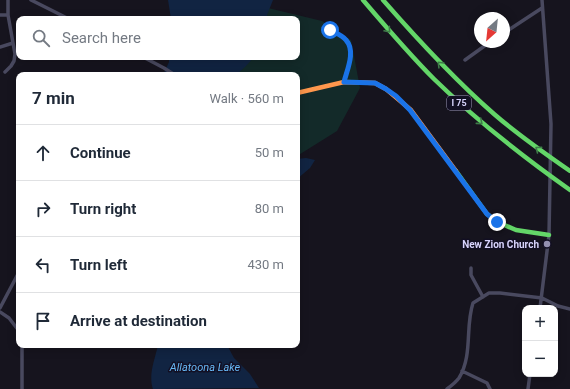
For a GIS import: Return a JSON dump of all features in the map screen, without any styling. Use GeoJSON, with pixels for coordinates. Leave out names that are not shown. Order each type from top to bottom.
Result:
{"type":"FeatureCollection","features":[{"type":"Feature","properties":{"kind":"main road","name":"I 75"},"geometry":{"type":"LineString","coordinates":[[363,0],[408,53],[459,103],[511,147],[570,190]]}},
{"type":"Feature","properties":{"kind":"main road","name":"I 75"},"geometry":{"type":"LineString","coordinates":[[383,0],[419,42],[458,82],[520,135],[570,171]]}},
{"type":"Feature","properties":{"kind":"main road"},"geometry":{"type":"LineString","coordinates":[[300,92],[344,82],[375,83],[386,89],[396,96],[410,110],[487,214],[508,228],[522,232],[549,235]]}},
{"type":"Feature","properties":{"kind":"street"},"geometry":{"type":"LineString","coordinates":[[5,72],[14,61],[13,43],[8,15],[8,0]]}},
{"type":"Feature","properties":{"kind":"street"},"geometry":{"type":"LineString","coordinates":[[31,0],[63,16]]}},
{"type":"Feature","properties":{"kind":"street"},"geometry":{"type":"LineString","coordinates":[[541,305],[549,235],[551,137],[550,101],[542,0]]}},
{"type":"Feature","properties":{"kind":"street"},"geometry":{"type":"LineString","coordinates":[[510,28],[542,8]]}},
{"type":"Feature","properties":{"kind":"street"},"geometry":{"type":"LineString","coordinates":[[0,15],[8,15]]}},
{"type":"Feature","properties":{"kind":"street"},"geometry":{"type":"LineString","coordinates":[[330,30],[341,35],[348,43],[350,51],[349,63],[344,82]]}},
{"type":"Feature","properties":{"kind":"street"},"geometry":{"type":"LineString","coordinates":[[0,47],[13,43]]}},
{"type":"Feature","properties":{"kind":"street"},"geometry":{"type":"LineString","coordinates":[[465,60],[482,48]]}},
{"type":"Feature","properties":{"kind":"street"},"geometry":{"type":"LineString","coordinates":[[149,60],[170,72]]}},
{"type":"Feature","properties":{"kind":"street"},"geometry":{"type":"LineString","coordinates":[[471,268],[471,275],[483,297]]}},
{"type":"Feature","properties":{"kind":"street"},"geometry":{"type":"LineString","coordinates":[[0,308],[16,278]]}},
{"type":"Feature","properties":{"kind":"street"},"geometry":{"type":"LineString","coordinates":[[447,389],[458,380],[467,355],[470,311],[473,303],[489,293],[500,293],[542,298],[558,306],[570,309]]}},
{"type":"Feature","properties":{"kind":"street"},"geometry":{"type":"LineString","coordinates":[[0,312],[9,318],[16,327]]}},
{"type":"Feature","properties":{"kind":"street"},"geometry":{"type":"LineString","coordinates":[[22,348],[22,389]]}},
{"type":"Feature","properties":{"kind":"street"},"geometry":{"type":"LineString","coordinates":[[462,371],[487,383],[490,389]]}},
{"type":"Feature","properties":{"kind":"street"},"geometry":{"type":"LineString","coordinates":[[528,389],[530,377]]}},
{"type":"Feature","properties":{"kind":"green space"},"geometry":{"type":"Polygon","coordinates":[[[268,8],[322,21],[351,40],[360,88],[337,131],[300,154],[300,72],[235,72],[241,60],[300,60],[300,16],[256,16],[268,8]]]}},
{"type":"Feature","properties":{"kind":"water"},"geometry":{"type":"Polygon","coordinates":[[[168,0],[273,0],[267,16],[171,16],[168,0]]]}},
{"type":"Feature","properties":{"kind":"water"},"geometry":{"type":"Polygon","coordinates":[[[169,60],[251,60],[239,72],[164,72],[169,60]]]}},
{"type":"Feature","properties":{"kind":"water"},"geometry":{"type":"Polygon","coordinates":[[[300,159],[315,160],[310,168],[300,176],[300,159]]]}},
{"type":"Feature","properties":{"kind":"water","name":"Allatoona Lake"},"geometry":{"type":"Polygon","coordinates":[[[157,348],[229,348],[234,358],[250,374],[259,388],[153,389],[151,378],[157,348]]]}},
{"type":"Feature","properties":{"kind":"traffic: fast"},"geometry":{"type":"LineString","coordinates":[[363,0],[416,60],[466,109],[534,164],[570,190]]}},
{"type":"Feature","properties":{"kind":"traffic: fast"},"geometry":{"type":"LineString","coordinates":[[383,0],[409,30],[479,101],[522,137],[570,171]]}},
{"type":"Feature","properties":{"kind":"traffic: fast"},"geometry":{"type":"LineString","coordinates":[[456,171],[487,214],[495,220],[516,230],[549,235]]}},
{"type":"Feature","properties":{"kind":"traffic: slow"},"geometry":{"type":"LineString","coordinates":[[300,92],[344,82],[375,83],[386,89],[411,110],[456,171]]}},
{"type":"Feature","properties":{"kind":"place","name":"New Zion Church"},"geometry":{"type":"Point","coordinates":[547,244]}},
{"type":"Feature","properties":{"kind":"route"},"geometry":{"type":"LineString","coordinates":[[330,30],[341,35],[348,43],[350,51],[349,63],[344,82],[375,83],[396,96],[410,110],[487,214],[497,222]]}}]}
